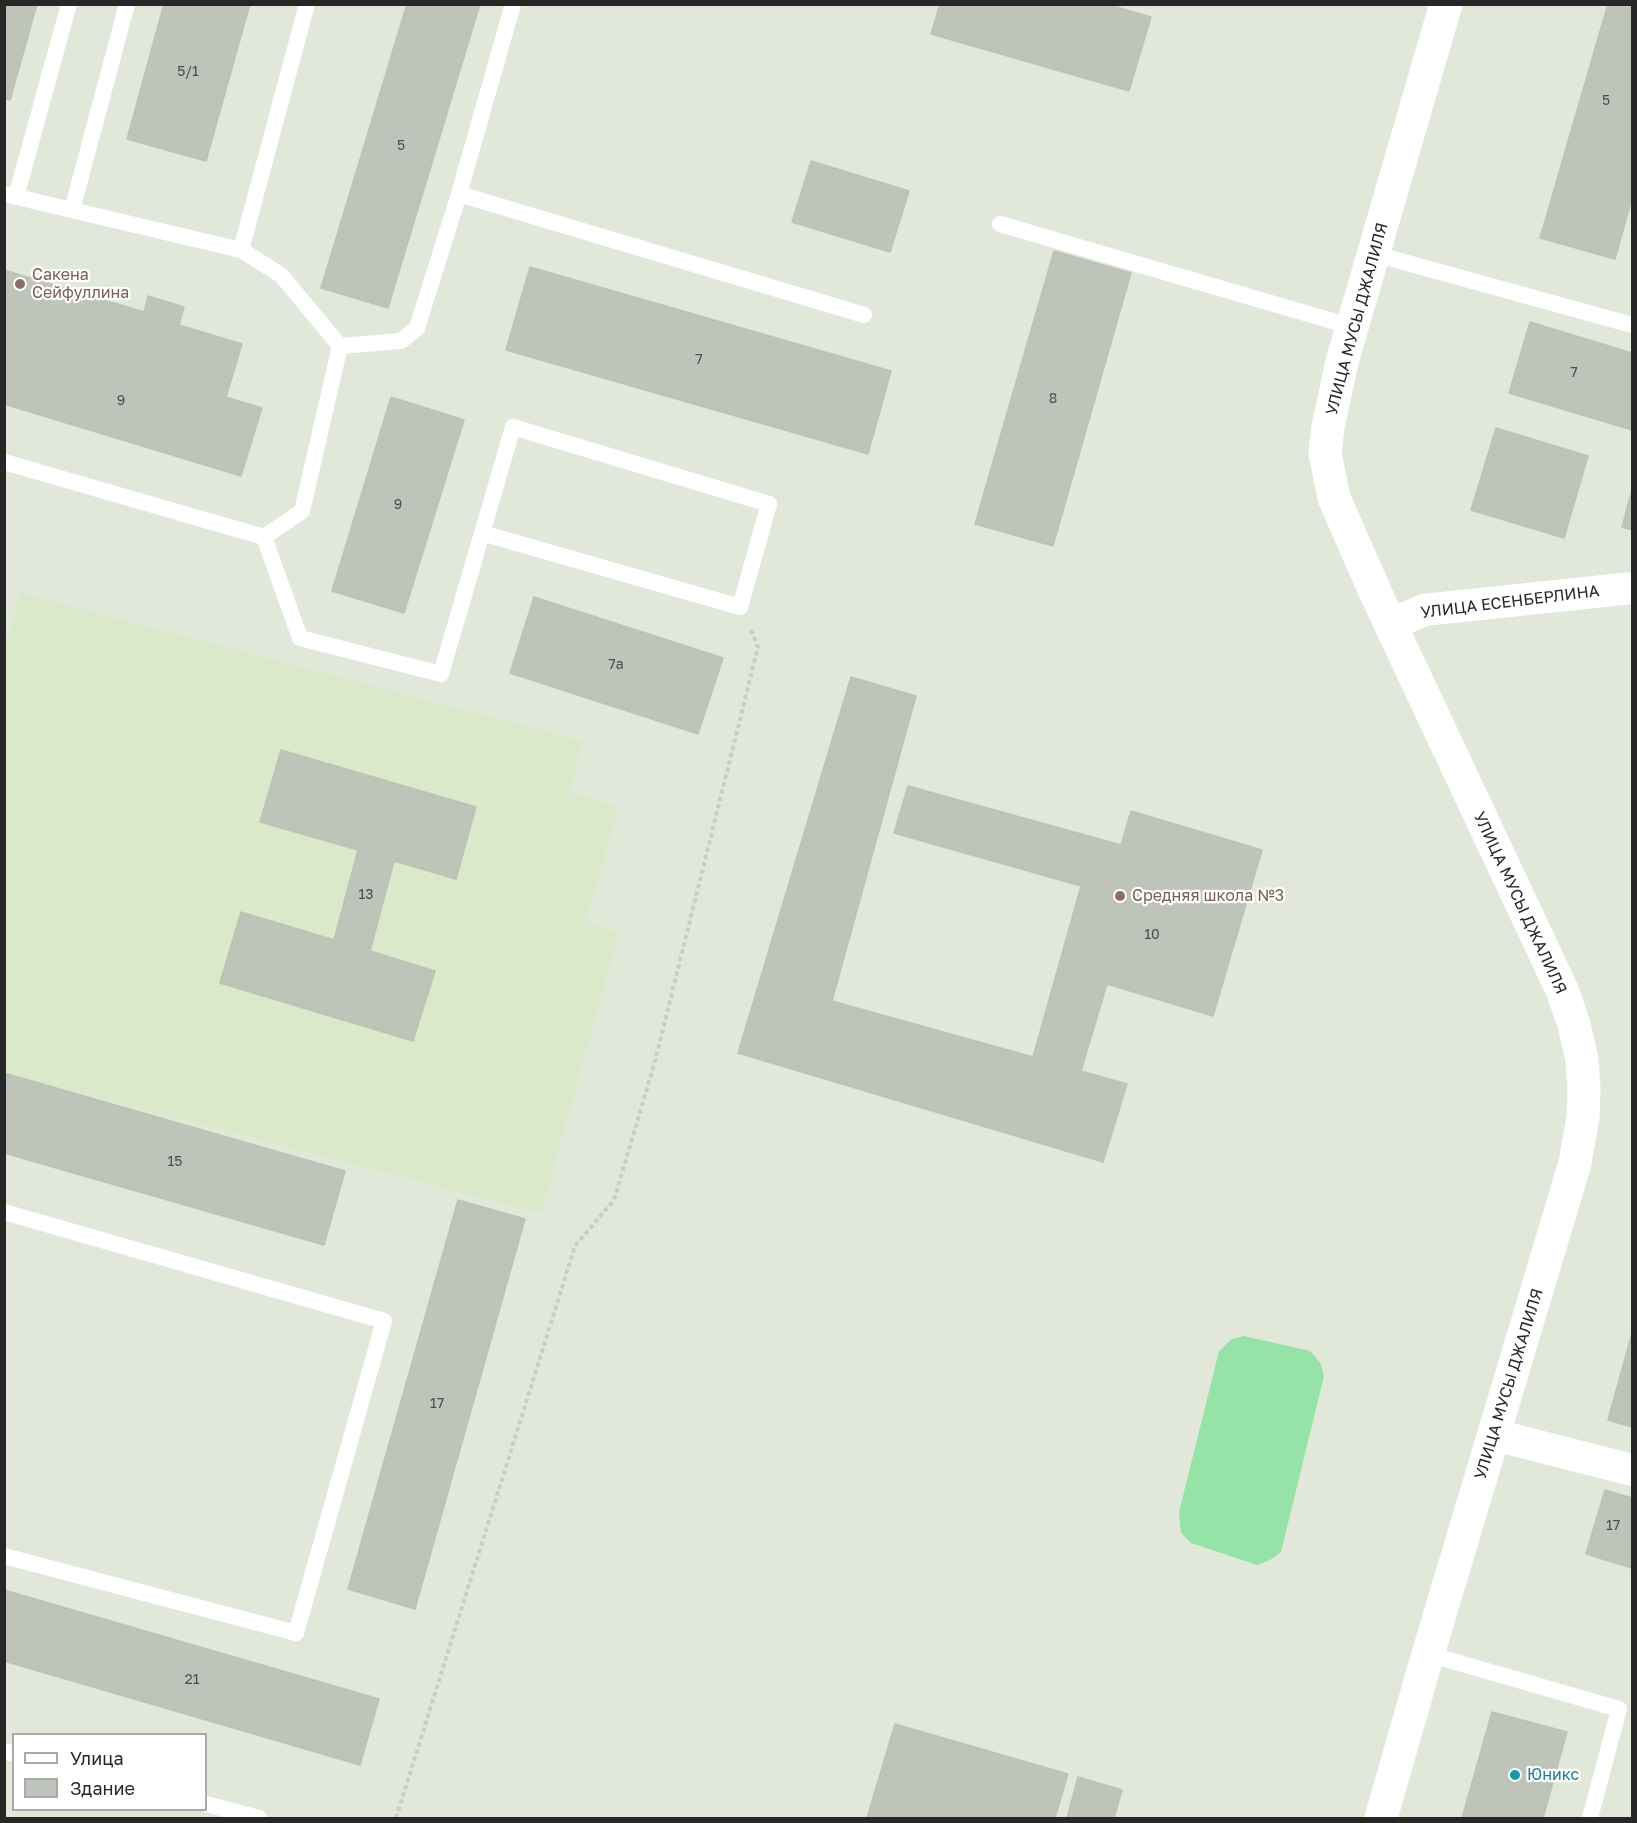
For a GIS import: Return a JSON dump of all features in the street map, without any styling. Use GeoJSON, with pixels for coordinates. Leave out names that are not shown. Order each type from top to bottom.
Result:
{"type":"FeatureCollection","features":[{"type":"Feature","properties":{"kind":"street","name":"УЛИЦА МУСЫ ДЖАЛИЛЯ"},"geometry":{"type":"LineString","coordinates":[[1381,1818],[1575,1163],[1583,1117],[1582,1060],[1574,1024],[1562,990],[1390,625],[1334,498],[1325,453],[1333,402],[1353,327],[1446,4]]}},
{"type":"Feature","properties":{"kind":"street","name":"УЛИЦА ЕСЕНБЕРЛИНА"},"geometry":{"type":"LineString","coordinates":[[1390,625],[1424,610],[1632,588]]}},
{"type":"Feature","properties":{"kind":"street"},"geometry":{"type":"LineString","coordinates":[[1495,1435],[1632,1470]]}},
{"type":"Feature","properties":{"kind":"lane"},"geometry":{"type":"LineString","coordinates":[[69,4],[10,195],[241,250],[282,275],[340,346]]}},
{"type":"Feature","properties":{"kind":"lane"},"geometry":{"type":"LineString","coordinates":[[72,210],[127,4]]}},
{"type":"Feature","properties":{"kind":"lane"},"geometry":{"type":"LineString","coordinates":[[241,250],[307,4]]}},
{"type":"Feature","properties":{"kind":"lane"},"geometry":{"type":"LineString","coordinates":[[340,346],[401,341],[417,328],[459,194],[513,4]]}},
{"type":"Feature","properties":{"kind":"lane"},"geometry":{"type":"LineString","coordinates":[[459,194],[864,315]]}},
{"type":"Feature","properties":{"kind":"lane"},"geometry":{"type":"LineString","coordinates":[[1000,224],[1353,327]]}},
{"type":"Feature","properties":{"kind":"lane"},"geometry":{"type":"LineString","coordinates":[[1375,254],[1632,325]]}},
{"type":"Feature","properties":{"kind":"lane"},"geometry":{"type":"LineString","coordinates":[[264,537],[302,511],[340,346]]}},
{"type":"Feature","properties":{"kind":"lane"},"geometry":{"type":"LineString","coordinates":[[264,537],[300,638],[441,674],[482,533],[513,427],[769,504],[740,607],[482,533]]}},
{"type":"Feature","properties":{"kind":"lane"},"geometry":{"type":"LineString","coordinates":[[4,462],[264,537]]}},
{"type":"Feature","properties":{"kind":"lane"},"geometry":{"type":"LineString","coordinates":[[4,1212],[384,1321],[296,1633],[4,1556]]}},
{"type":"Feature","properties":{"kind":"lane"},"geometry":{"type":"LineString","coordinates":[[1428,1654],[1619,1709],[1590,1818]]}},
{"type":"Feature","properties":{"kind":"lane"},"geometry":{"type":"LineString","coordinates":[[207,1804],[259,1818]]}},
{"type":"Feature","properties":{"kind":"path"},"geometry":{"type":"LineString","coordinates":[[396,1818],[575,1246],[614,1200],[654,1065],[758,647],[740,607]]}},
{"type":"Feature","properties":{"kind":"shaded area"},"geometry":{"type":"Polygon","coordinates":[[[20,593],[582,741],[569,792],[619,807],[586,921],[619,933],[541,1213],[5,1074],[4,650],[20,593]]]}},
{"type":"Feature","properties":{"kind":"green space"},"geometry":{"type":"Polygon","coordinates":[[[1244,1336],[1310,1351],[1321,1364],[1324,1376],[1281,1552],[1257,1565],[1191,1543],[1181,1533],[1179,1512],[1219,1351],[1232,1339],[1244,1336]]]}},
{"type":"Feature","properties":{"kind":"building"},"geometry":{"type":"Polygon","coordinates":[[[4,4],[37,4],[10,100],[4,99],[4,4]]]}},
{"type":"Feature","properties":{"kind":"building"},"geometry":{"type":"Polygon","coordinates":[[[164,4],[250,4],[206,161],[127,139],[164,4]]]}},
{"type":"Feature","properties":{"kind":"building"},"geometry":{"type":"Polygon","coordinates":[[[407,4],[480,4],[388,308],[321,288],[407,4]]]}},
{"type":"Feature","properties":{"kind":"building"},"geometry":{"type":"Polygon","coordinates":[[[940,4],[1106,4],[1151,17],[1129,91],[931,34],[940,4]]]}},
{"type":"Feature","properties":{"kind":"building"},"geometry":{"type":"Polygon","coordinates":[[[1608,4],[1632,4],[1632,198],[1615,259],[1540,238],[1608,4]]]}},
{"type":"Feature","properties":{"kind":"building"},"geometry":{"type":"Polygon","coordinates":[[[811,161],[909,191],[890,252],[792,222],[811,161]]]}},
{"type":"Feature","properties":{"kind":"building"},"geometry":{"type":"Polygon","coordinates":[[[1054,251],[1131,273],[1053,546],[975,524],[1054,251]]]}},
{"type":"Feature","properties":{"kind":"building"},"geometry":{"type":"Polygon","coordinates":[[[530,267],[891,371],[868,454],[506,350],[530,267]]]}},
{"type":"Feature","properties":{"kind":"building"},"geometry":{"type":"Polygon","coordinates":[[[4,270],[144,312],[148,296],[184,307],[179,325],[242,344],[226,397],[4,330],[4,270]]]}},
{"type":"Feature","properties":{"kind":"building"},"geometry":{"type":"Polygon","coordinates":[[[1530,322],[1632,353],[1632,430],[1509,393],[1530,322]]]}},
{"type":"Feature","properties":{"kind":"building"},"geometry":{"type":"Polygon","coordinates":[[[4,330],[262,408],[241,476],[4,404],[4,330]]]}},
{"type":"Feature","properties":{"kind":"building"},"geometry":{"type":"Polygon","coordinates":[[[391,397],[464,420],[404,613],[332,591],[391,397]]]}},
{"type":"Feature","properties":{"kind":"building"},"geometry":{"type":"Polygon","coordinates":[[[1496,428],[1588,456],[1564,538],[1471,510],[1496,428]]]}},
{"type":"Feature","properties":{"kind":"building"},"geometry":{"type":"Polygon","coordinates":[[[1632,490],[1632,530],[1622,527],[1632,490]]]}},
{"type":"Feature","properties":{"kind":"building"},"geometry":{"type":"Polygon","coordinates":[[[534,597],[723,658],[698,734],[510,673],[534,597]]]}},
{"type":"Feature","properties":{"kind":"building"},"geometry":{"type":"Polygon","coordinates":[[[851,677],[916,696],[832,1001],[1033,1057],[1081,886],[894,833],[908,786],[1121,845],[1131,811],[1262,850],[1213,1016],[1107,984],[1081,1071],[1127,1084],[1103,1162],[738,1053],[851,677]]]}},
{"type":"Feature","properties":{"kind":"building"},"geometry":{"type":"Polygon","coordinates":[[[281,750],[476,807],[456,879],[394,861],[370,951],[435,971],[413,1041],[220,983],[241,912],[334,940],[358,850],[260,822],[281,750]]]}},
{"type":"Feature","properties":{"kind":"building"},"geometry":{"type":"Polygon","coordinates":[[[4,1073],[345,1171],[324,1245],[4,1153],[4,1073]]]}},
{"type":"Feature","properties":{"kind":"building"},"geometry":{"type":"Polygon","coordinates":[[[458,1200],[525,1219],[415,1609],[348,1589],[458,1200]]]}},
{"type":"Feature","properties":{"kind":"building"},"geometry":{"type":"Polygon","coordinates":[[[1632,1333],[1632,1427],[1608,1420],[1632,1333]]]}},
{"type":"Feature","properties":{"kind":"building"},"geometry":{"type":"Polygon","coordinates":[[[1605,1490],[1632,1498],[1632,1568],[1586,1554],[1605,1490]]]}},
{"type":"Feature","properties":{"kind":"building"},"geometry":{"type":"Polygon","coordinates":[[[4,1590],[379,1699],[360,1765],[4,1661],[4,1590]]]}},
{"type":"Feature","properties":{"kind":"building","name":"Юникс"},"geometry":{"type":"Polygon","coordinates":[[[1492,1712],[1567,1732],[1543,1818],[1462,1818],[1492,1712]]]}},
{"type":"Feature","properties":{"kind":"building"},"geometry":{"type":"Polygon","coordinates":[[[895,1724],[1068,1774],[1055,1818],[867,1818],[895,1724]]]}},
{"type":"Feature","properties":{"kind":"building"},"geometry":{"type":"Polygon","coordinates":[[[1078,1777],[1122,1790],[1114,1818],[1067,1818],[1078,1777]]]}},
{"type":"Feature","properties":{"kind":"place","name":"Сакена Сейфуллина"},"geometry":{"type":"Point","coordinates":[20,284]}},
{"type":"Feature","properties":{"kind":"place","name":"Средняя школа №3"},"geometry":{"type":"Point","coordinates":[1120,896]}},
{"type":"Feature","properties":{"kind":"place","name":"Юникс"},"geometry":{"type":"Point","coordinates":[1515,1775]}}]}
